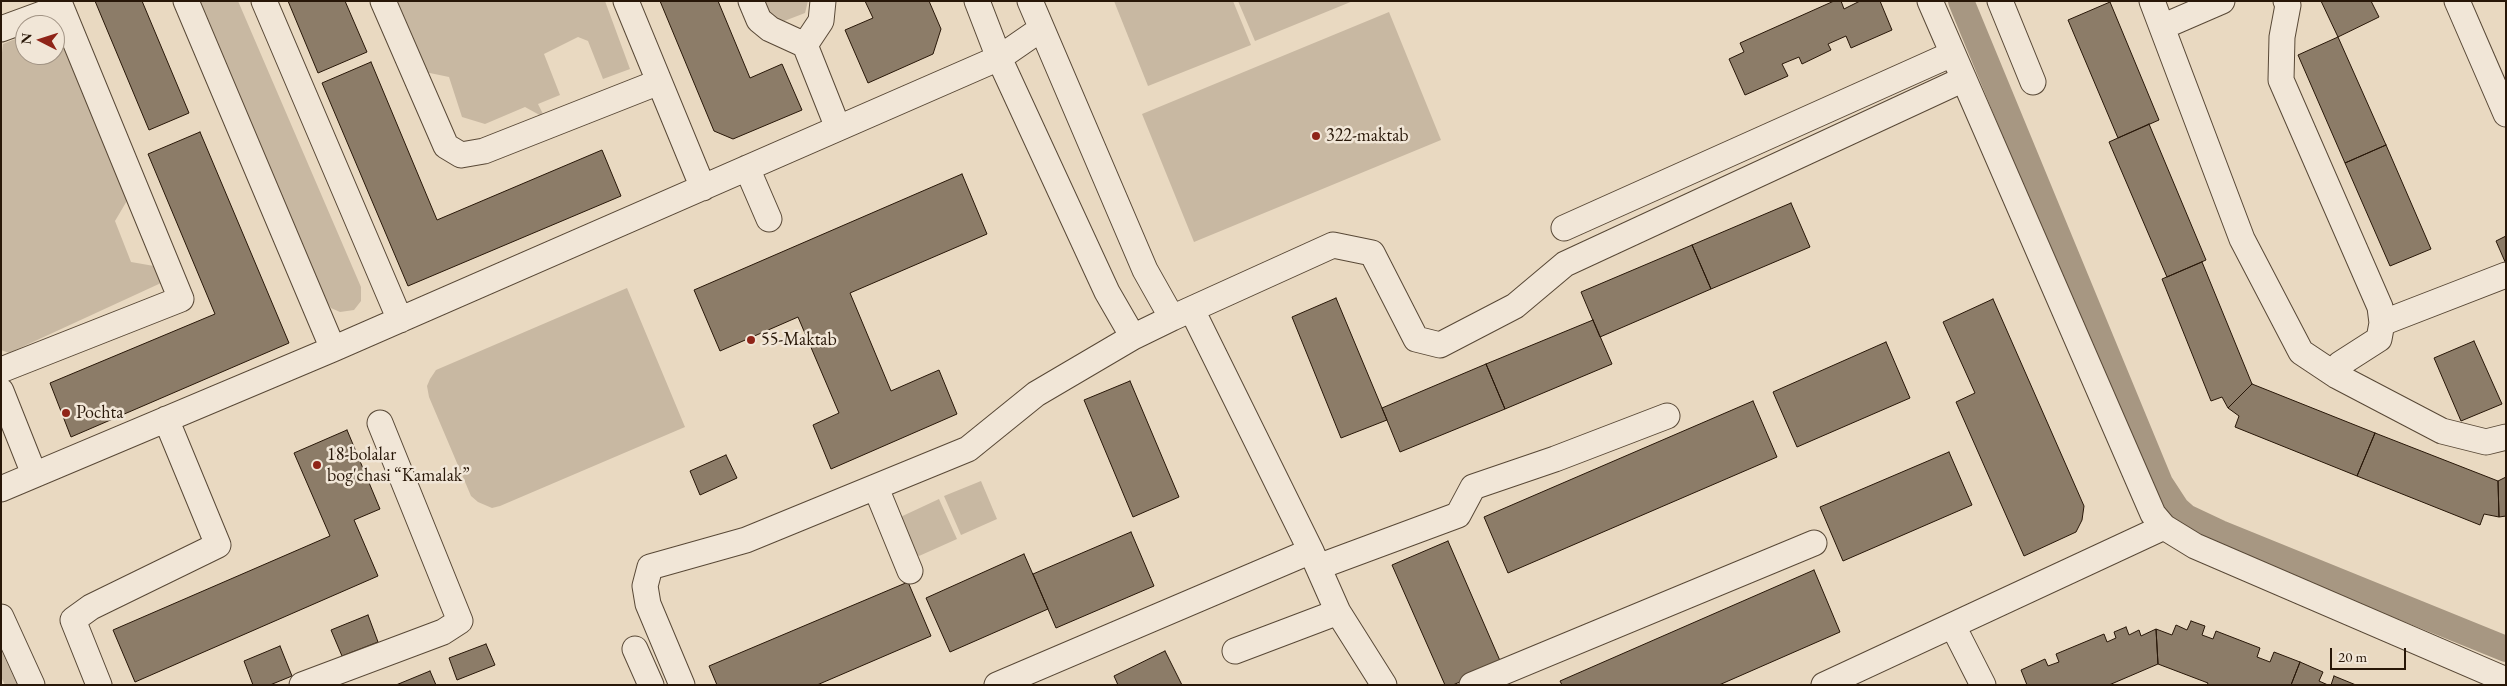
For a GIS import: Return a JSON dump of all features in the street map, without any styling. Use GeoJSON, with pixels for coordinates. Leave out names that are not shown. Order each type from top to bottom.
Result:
{"type":"FeatureCollection","features":[{"type":"Feature","properties":{"kind":"street"},"geometry":{"type":"LineString","coordinates":[[186,1],[333,350]]}},
{"type":"Feature","properties":{"kind":"street"},"geometry":{"type":"LineString","coordinates":[[264,1],[400,320]]}},
{"type":"Feature","properties":{"kind":"street"},"geometry":{"type":"LineString","coordinates":[[383,1],[446,146],[461,155],[484,150],[659,82]]}},
{"type":"Feature","properties":{"kind":"street"},"geometry":{"type":"LineString","coordinates":[[626,1],[703,188]]}},
{"type":"Feature","properties":{"kind":"street"},"geometry":{"type":"LineString","coordinates":[[751,1],[759,20],[770,29],[805,45],[838,128]]}},
{"type":"Feature","properties":{"kind":"street"},"geometry":{"type":"LineString","coordinates":[[805,45],[822,21],[824,1]]}},
{"type":"Feature","properties":{"kind":"street"},"geometry":{"type":"LineString","coordinates":[[977,1],[999,58],[1107,292],[1133,337]]}},
{"type":"Feature","properties":{"kind":"street"},"geometry":{"type":"LineString","coordinates":[[1030,1],[1145,270],[1182,314],[1314,559],[1338,612],[1384,685]]}},
{"type":"Feature","properties":{"kind":"street"},"geometry":{"type":"LineString","coordinates":[[1930,1],[2145,500],[2164,527],[2195,546],[2506,680]]}},
{"type":"Feature","properties":{"kind":"street"},"geometry":{"type":"LineString","coordinates":[[2152,1],[2242,239],[2300,352],[2337,376],[2442,431],[2486,442],[2506,437]]}},
{"type":"Feature","properties":{"kind":"street"},"geometry":{"type":"LineString","coordinates":[[2162,26],[2222,1]]}},
{"type":"Feature","properties":{"kind":"street"},"geometry":{"type":"LineString","coordinates":[[2286,1],[2288,6],[2282,37],[2281,80],[2380,307],[2382,323],[2379,339],[2340,364],[2337,376]]}},
{"type":"Feature","properties":{"kind":"street"},"geometry":{"type":"LineString","coordinates":[[2457,1],[2506,114]]}},
{"type":"Feature","properties":{"kind":"street"},"geometry":{"type":"LineString","coordinates":[[2002,2],[2033,82]]}},
{"type":"Feature","properties":{"kind":"street"},"geometry":{"type":"LineString","coordinates":[[1,29],[61,6],[181,299],[1,370]]}},
{"type":"Feature","properties":{"kind":"street"},"geometry":{"type":"LineString","coordinates":[[1,489],[333,350],[999,58],[1041,29]]}},
{"type":"Feature","properties":{"kind":"street"},"geometry":{"type":"LineString","coordinates":[[1564,228],[1952,54]]}},
{"type":"Feature","properties":{"kind":"street"},"geometry":{"type":"LineString","coordinates":[[682,685],[648,604],[644,586],[650,567],[746,540],[968,449],[1036,394],[1133,337],[1333,245],[1372,253],[1416,340],[1440,345],[1515,306],[1565,264],[1964,79]]}},
{"type":"Feature","properties":{"kind":"street"},"geometry":{"type":"LineString","coordinates":[[747,168],[770,219]]}},
{"type":"Feature","properties":{"kind":"street"},"geometry":{"type":"LineString","coordinates":[[2382,323],[2506,276]]}},
{"type":"Feature","properties":{"kind":"street"},"geometry":{"type":"LineString","coordinates":[[1,391],[34,474]]}},
{"type":"Feature","properties":{"kind":"street"},"geometry":{"type":"LineString","coordinates":[[1002,684],[1314,559],[1458,515],[1473,486],[1555,459],[1667,416]]}},
{"type":"Feature","properties":{"kind":"street"},"geometry":{"type":"LineString","coordinates":[[99,685],[73,620],[91,607],[218,545],[166,419]]}},
{"type":"Feature","properties":{"kind":"street"},"geometry":{"type":"LineString","coordinates":[[302,685],[443,632],[460,621],[380,423]]}},
{"type":"Feature","properties":{"kind":"street"},"geometry":{"type":"LineString","coordinates":[[876,488],[910,571]]}},
{"type":"Feature","properties":{"kind":"street"},"geometry":{"type":"LineString","coordinates":[[1824,685],[2164,527]]}},
{"type":"Feature","properties":{"kind":"street"},"geometry":{"type":"LineString","coordinates":[[1472,685],[1814,543]]}},
{"type":"Feature","properties":{"kind":"street"},"geometry":{"type":"LineString","coordinates":[[1235,651],[1338,612]]}},
{"type":"Feature","properties":{"kind":"street"},"geometry":{"type":"LineString","coordinates":[[1,617],[32,685]]}},
{"type":"Feature","properties":{"kind":"street"},"geometry":{"type":"LineString","coordinates":[[1952,626],[1983,685]]}},
{"type":"Feature","properties":{"kind":"street"},"geometry":{"type":"LineString","coordinates":[[635,649],[651,685]]}},
{"type":"Feature","properties":{"kind":"shaded area"},"geometry":{"type":"Polygon","coordinates":[[[197,1],[238,1],[361,287],[361,301],[354,310],[340,312],[331,308],[327,302],[197,1]]]}},
{"type":"Feature","properties":{"kind":"shaded area"},"geometry":{"type":"Polygon","coordinates":[[[395,1],[605,1],[630,69],[603,79],[588,41],[578,37],[544,54],[560,95],[538,104],[545,118],[525,107],[485,124],[462,117],[449,77],[425,72],[395,1]]]}},
{"type":"Feature","properties":{"kind":"shaded area"},"geometry":{"type":"Polygon","coordinates":[[[760,1],[808,1],[805,13],[779,23],[766,15],[760,1]]]}},
{"type":"Feature","properties":{"kind":"shaded area"},"geometry":{"type":"Polygon","coordinates":[[[1114,1],[1233,1],[1251,45],[1148,86],[1114,1]]]}},
{"type":"Feature","properties":{"kind":"shaded area"},"geometry":{"type":"Polygon","coordinates":[[[1238,1],[1353,1],[1255,41],[1238,1]]]}},
{"type":"Feature","properties":{"kind":"shaded area"},"geometry":{"type":"Polygon","coordinates":[[[1389,12],[1441,140],[1194,242],[1142,114],[1389,12]]]}},
{"type":"Feature","properties":{"kind":"shaded area"},"geometry":{"type":"Polygon","coordinates":[[[15,39],[15,65],[65,65],[65,51],[128,199],[115,221],[131,262],[154,266],[161,283],[9,353],[1,350],[1,61],[3,44],[15,39]]]}},
{"type":"Feature","properties":{"kind":"shaded area"},"geometry":{"type":"Polygon","coordinates":[[[627,288],[685,427],[500,506],[492,508],[478,502],[471,496],[429,397],[427,386],[436,370],[627,288]]]}},
{"type":"Feature","properties":{"kind":"shaded area"},"geometry":{"type":"Polygon","coordinates":[[[981,481],[997,519],[961,535],[944,496],[981,481]]]}},
{"type":"Feature","properties":{"kind":"shaded area"},"geometry":{"type":"Polygon","coordinates":[[[939,499],[957,539],[919,556],[906,546],[894,520],[939,499]]]}},
{"type":"Feature","properties":{"kind":"shaded area"},"geometry":{"type":"Polygon","coordinates":[[[1,650],[17,685],[5,685],[1,677],[1,650]]]}},
{"type":"Feature","properties":{"kind":"building"},"geometry":{"type":"Polygon","coordinates":[[[95,1],[142,1],[189,113],[149,130],[95,1]]]}},
{"type":"Feature","properties":{"kind":"building"},"geometry":{"type":"Polygon","coordinates":[[[288,1],[345,1],[367,52],[318,73],[288,1]]]}},
{"type":"Feature","properties":{"kind":"building"},"geometry":{"type":"Polygon","coordinates":[[[660,1],[718,1],[750,78],[782,64],[802,110],[733,139],[714,131],[660,1]]]}},
{"type":"Feature","properties":{"kind":"building"},"geometry":{"type":"Polygon","coordinates":[[[865,1],[929,1],[941,29],[933,54],[868,83],[845,30],[873,18],[865,1]]]}},
{"type":"Feature","properties":{"kind":"building"},"geometry":{"type":"Polygon","coordinates":[[[1834,1],[1841,1],[1844,9],[1860,1],[1880,1],[1892,30],[1851,48],[1846,36],[1828,44],[1831,50],[1802,64],[1799,57],[1782,64],[1788,76],[1745,95],[1729,59],[1744,52],[1740,43],[1834,1]]]}},
{"type":"Feature","properties":{"kind":"building"},"geometry":{"type":"Polygon","coordinates":[[[2321,1],[2371,1],[2379,17],[2338,37],[2321,1]]]}},
{"type":"Feature","properties":{"kind":"building"},"geometry":{"type":"Polygon","coordinates":[[[2110,2],[2159,120],[2118,138],[2068,20],[2110,2]]]}},
{"type":"Feature","properties":{"kind":"building"},"geometry":{"type":"Polygon","coordinates":[[[2338,37],[2386,145],[2345,163],[2298,55],[2338,37]]]}},
{"type":"Feature","properties":{"kind":"building"},"geometry":{"type":"Polygon","coordinates":[[[371,62],[437,220],[602,150],[621,196],[408,286],[322,83],[371,62]]]}},
{"type":"Feature","properties":{"kind":"building"},"geometry":{"type":"Polygon","coordinates":[[[2149,124],[2206,260],[2167,277],[2109,142],[2149,124]]]}},
{"type":"Feature","properties":{"kind":"building"},"geometry":{"type":"Polygon","coordinates":[[[200,132],[289,343],[71,437],[50,383],[215,314],[148,154],[200,132]]]}},
{"type":"Feature","properties":{"kind":"building"},"geometry":{"type":"Polygon","coordinates":[[[2386,145],[2431,249],[2390,266],[2345,163],[2386,145]]]}},
{"type":"Feature","properties":{"kind":"building"},"geometry":{"type":"Polygon","coordinates":[[[962,174],[987,234],[850,293],[891,391],[939,370],[957,414],[831,469],[813,425],[839,413],[798,317],[720,351],[694,290],[962,174]]]}},
{"type":"Feature","properties":{"kind":"building"},"geometry":{"type":"Polygon","coordinates":[[[1791,203],[1810,247],[1711,289],[1692,245],[1791,203]]]}},
{"type":"Feature","properties":{"kind":"building"},"geometry":{"type":"Polygon","coordinates":[[[2506,236],[2506,264],[2496,241],[2506,236]]]}},
{"type":"Feature","properties":{"kind":"building"},"geometry":{"type":"Polygon","coordinates":[[[1692,245],[1711,289],[1600,337],[1581,292],[1692,245]]]}},
{"type":"Feature","properties":{"kind":"building"},"geometry":{"type":"Polygon","coordinates":[[[2202,262],[2252,384],[2228,408],[2222,397],[2211,401],[2162,279],[2202,262]]]}},
{"type":"Feature","properties":{"kind":"building"},"geometry":{"type":"Polygon","coordinates":[[[1336,298],[1387,420],[1341,438],[1292,317],[1336,298]]]}},
{"type":"Feature","properties":{"kind":"building"},"geometry":{"type":"Polygon","coordinates":[[[1993,299],[2084,506],[2082,520],[2076,532],[2024,556],[1956,402],[1975,393],[1943,322],[1993,299]]]}},
{"type":"Feature","properties":{"kind":"building"},"geometry":{"type":"Polygon","coordinates":[[[1593,320],[1612,364],[1505,409],[1486,364],[1593,320]]]}},
{"type":"Feature","properties":{"kind":"building"},"geometry":{"type":"Polygon","coordinates":[[[2474,341],[2502,404],[2461,421],[2434,358],[2474,341]]]}},
{"type":"Feature","properties":{"kind":"building"},"geometry":{"type":"Polygon","coordinates":[[[1886,342],[1910,398],[1797,447],[1773,392],[1886,342]]]}},
{"type":"Feature","properties":{"kind":"building"},"geometry":{"type":"Polygon","coordinates":[[[1486,364],[1505,409],[1400,452],[1382,408],[1486,364]]]}},
{"type":"Feature","properties":{"kind":"building"},"geometry":{"type":"Polygon","coordinates":[[[1130,381],[1179,497],[1133,517],[1084,400],[1130,381]]]}},
{"type":"Feature","properties":{"kind":"building"},"geometry":{"type":"Polygon","coordinates":[[[2252,384],[2375,433],[2357,476],[2235,427],[2239,416],[2228,408],[2252,384]]]}},
{"type":"Feature","properties":{"kind":"building"},"geometry":{"type":"Polygon","coordinates":[[[1753,401],[1777,457],[1508,573],[1484,517],[1753,401]]]}},
{"type":"Feature","properties":{"kind":"building"},"geometry":{"type":"Polygon","coordinates":[[[347,430],[380,509],[354,520],[378,576],[135,682],[113,630],[330,536],[294,453],[347,430]]]}},
{"type":"Feature","properties":{"kind":"building"},"geometry":{"type":"Polygon","coordinates":[[[2375,433],[2498,481],[2499,517],[2484,514],[2480,525],[2357,476],[2375,433]]]}},
{"type":"Feature","properties":{"kind":"building"},"geometry":{"type":"Polygon","coordinates":[[[1949,452],[1972,505],[1843,561],[1820,507],[1949,452]]]}},
{"type":"Feature","properties":{"kind":"building"},"geometry":{"type":"Polygon","coordinates":[[[726,455],[737,478],[700,495],[690,471],[726,455]]]}},
{"type":"Feature","properties":{"kind":"building"},"geometry":{"type":"Polygon","coordinates":[[[2506,477],[2506,516],[2499,517],[2498,481],[2506,477]]]}},
{"type":"Feature","properties":{"kind":"building"},"geometry":{"type":"Polygon","coordinates":[[[1131,532],[1154,586],[1056,628],[1033,574],[1131,532]]]}},
{"type":"Feature","properties":{"kind":"building"},"geometry":{"type":"Polygon","coordinates":[[[1448,541],[1501,663],[1453,685],[1445,685],[1392,565],[1448,541]]]}},
{"type":"Feature","properties":{"kind":"building"},"geometry":{"type":"Polygon","coordinates":[[[1024,554],[1048,609],[950,652],[926,598],[1024,554]]]}},
{"type":"Feature","properties":{"kind":"building"},"geometry":{"type":"Polygon","coordinates":[[[1814,570],[1840,632],[1719,685],[1562,685],[1560,681],[1814,570]]]}},
{"type":"Feature","properties":{"kind":"building"},"geometry":{"type":"Polygon","coordinates":[[[908,582],[931,636],[817,685],[717,685],[709,666],[908,582]]]}},
{"type":"Feature","properties":{"kind":"building"},"geometry":{"type":"Polygon","coordinates":[[[368,615],[378,642],[342,656],[331,630],[368,615]]]}},
{"type":"Feature","properties":{"kind":"building"},"geometry":{"type":"Polygon","coordinates":[[[2191,621],[2205,626],[2202,635],[2213,639],[2216,631],[2260,648],[2257,657],[2270,662],[2274,652],[2300,662],[2291,685],[2207,685],[2208,683],[2158,664],[2156,629],[2172,635],[2176,625],[2187,630],[2191,621]]]}},
{"type":"Feature","properties":{"kind":"building"},"geometry":{"type":"Polygon","coordinates":[[[2126,627],[2129,635],[2139,630],[2141,636],[2156,629],[2158,664],[2109,685],[2027,685],[2021,670],[2045,659],[2048,666],[2059,662],[2056,654],[2104,634],[2107,642],[2116,638],[2114,632],[2126,627]]]}},
{"type":"Feature","properties":{"kind":"building"},"geometry":{"type":"Polygon","coordinates":[[[486,644],[495,665],[457,680],[449,658],[486,644]]]}},
{"type":"Feature","properties":{"kind":"building"},"geometry":{"type":"Polygon","coordinates":[[[280,646],[292,676],[270,685],[253,685],[244,661],[280,646]]]}},
{"type":"Feature","properties":{"kind":"building"},"geometry":{"type":"Polygon","coordinates":[[[1165,651],[1182,685],[1118,685],[1114,676],[1165,651]]]}},
{"type":"Feature","properties":{"kind":"building"},"geometry":{"type":"Polygon","coordinates":[[[2300,662],[2323,672],[2319,681],[2328,685],[2291,685],[2300,662]]]}},
{"type":"Feature","properties":{"kind":"building"},"geometry":{"type":"Polygon","coordinates":[[[430,671],[436,685],[396,685],[430,671]]]}},
{"type":"Feature","properties":{"kind":"building"},"geometry":{"type":"Polygon","coordinates":[[[2334,676],[2356,685],[2331,685],[2334,676]]]}},
{"type":"Feature","properties":{"kind":"waterway"},"geometry":{"type":"LineString","coordinates":[[1961,1],[2160,483],[2177,509],[2186,517],[2220,533],[2506,649]]}},
{"type":"Feature","properties":{"kind":"place","name":"322-maktab"},"geometry":{"type":"Point","coordinates":[1316,136]}},
{"type":"Feature","properties":{"kind":"place","name":"55-Maktab"},"geometry":{"type":"Point","coordinates":[751,340]}},
{"type":"Feature","properties":{"kind":"place","name":"Pochta"},"geometry":{"type":"Point","coordinates":[66,413]}},
{"type":"Feature","properties":{"kind":"place","name":"18-bolalar bog'chasi “Kamalak”"},"geometry":{"type":"Point","coordinates":[317,465]}}]}
